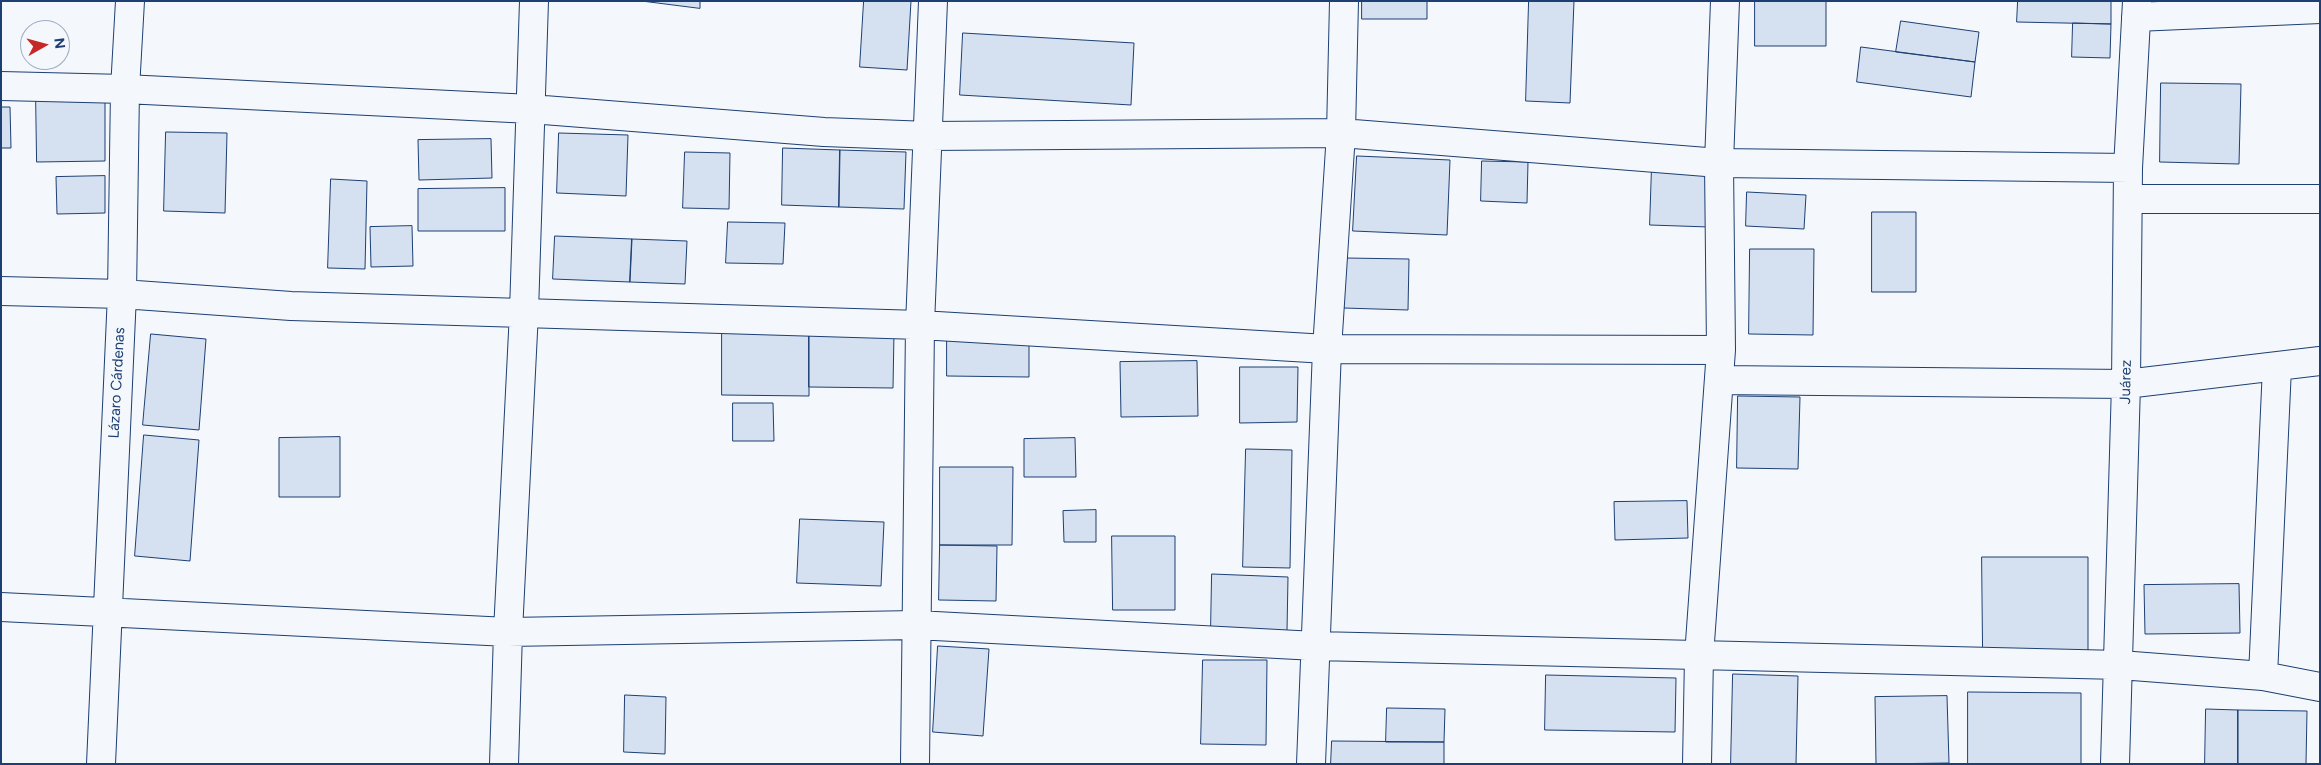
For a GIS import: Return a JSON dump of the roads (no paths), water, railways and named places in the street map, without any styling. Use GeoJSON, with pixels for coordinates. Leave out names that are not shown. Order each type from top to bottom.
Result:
{"type":"FeatureCollection","features":[{"type":"Feature","properties":{"kind":"street","name":"Lázaro Cárdenas"},"geometry":{"type":"LineString","coordinates":[[101,764],[106,611],[122,294],[126,89],[130,1]]}},
{"type":"Feature","properties":{"kind":"street"},"geometry":{"type":"LineString","coordinates":[[504,764],[508,632],[524,312],[534,1]]}},
{"type":"Feature","properties":{"kind":"street"},"geometry":{"type":"LineString","coordinates":[[915,764],[920,325],[933,1]]}},
{"type":"Feature","properties":{"kind":"street"},"geometry":{"type":"LineString","coordinates":[[1311,764],[1328,349],[1341,133],[1344,1]]}},
{"type":"Feature","properties":{"kind":"street"},"geometry":{"type":"LineString","coordinates":[[1697,764],[1699,656],[1721,350],[1719,163],[1725,1]]}},
{"type":"Feature","properties":{"kind":"street"},"geometry":{"type":"LineString","coordinates":[[2136,9],[2320,9]]}},
{"type":"Feature","properties":{"kind":"street","name":"Juárez"},"geometry":{"type":"LineString","coordinates":[[2115,764],[2120,665],[2130,199],[2128,168],[2136,9]]}},
{"type":"Feature","properties":{"kind":"street"},"geometry":{"type":"LineString","coordinates":[[1,86],[126,89],[531,109],[824,132],[929,136],[1341,133],[1719,163],[2128,168]]}},
{"type":"Feature","properties":{"kind":"street"},"geometry":{"type":"LineString","coordinates":[[2130,199],[2320,199]]}},
{"type":"Feature","properties":{"kind":"street"},"geometry":{"type":"LineString","coordinates":[[1,292],[122,294],[291,306],[920,325],[1328,349],[1721,350]]}},
{"type":"Feature","properties":{"kind":"street"},"geometry":{"type":"LineString","coordinates":[[1719,380],[2126,384],[2320,361]]}},
{"type":"Feature","properties":{"kind":"street"},"geometry":{"type":"LineString","coordinates":[[2263,676],[2277,367]]}},
{"type":"Feature","properties":{"kind":"street"},"geometry":{"type":"LineString","coordinates":[[1,607],[508,632],[916,626],[1316,646],[2120,665],[2263,676],[2320,687]]}}]}
